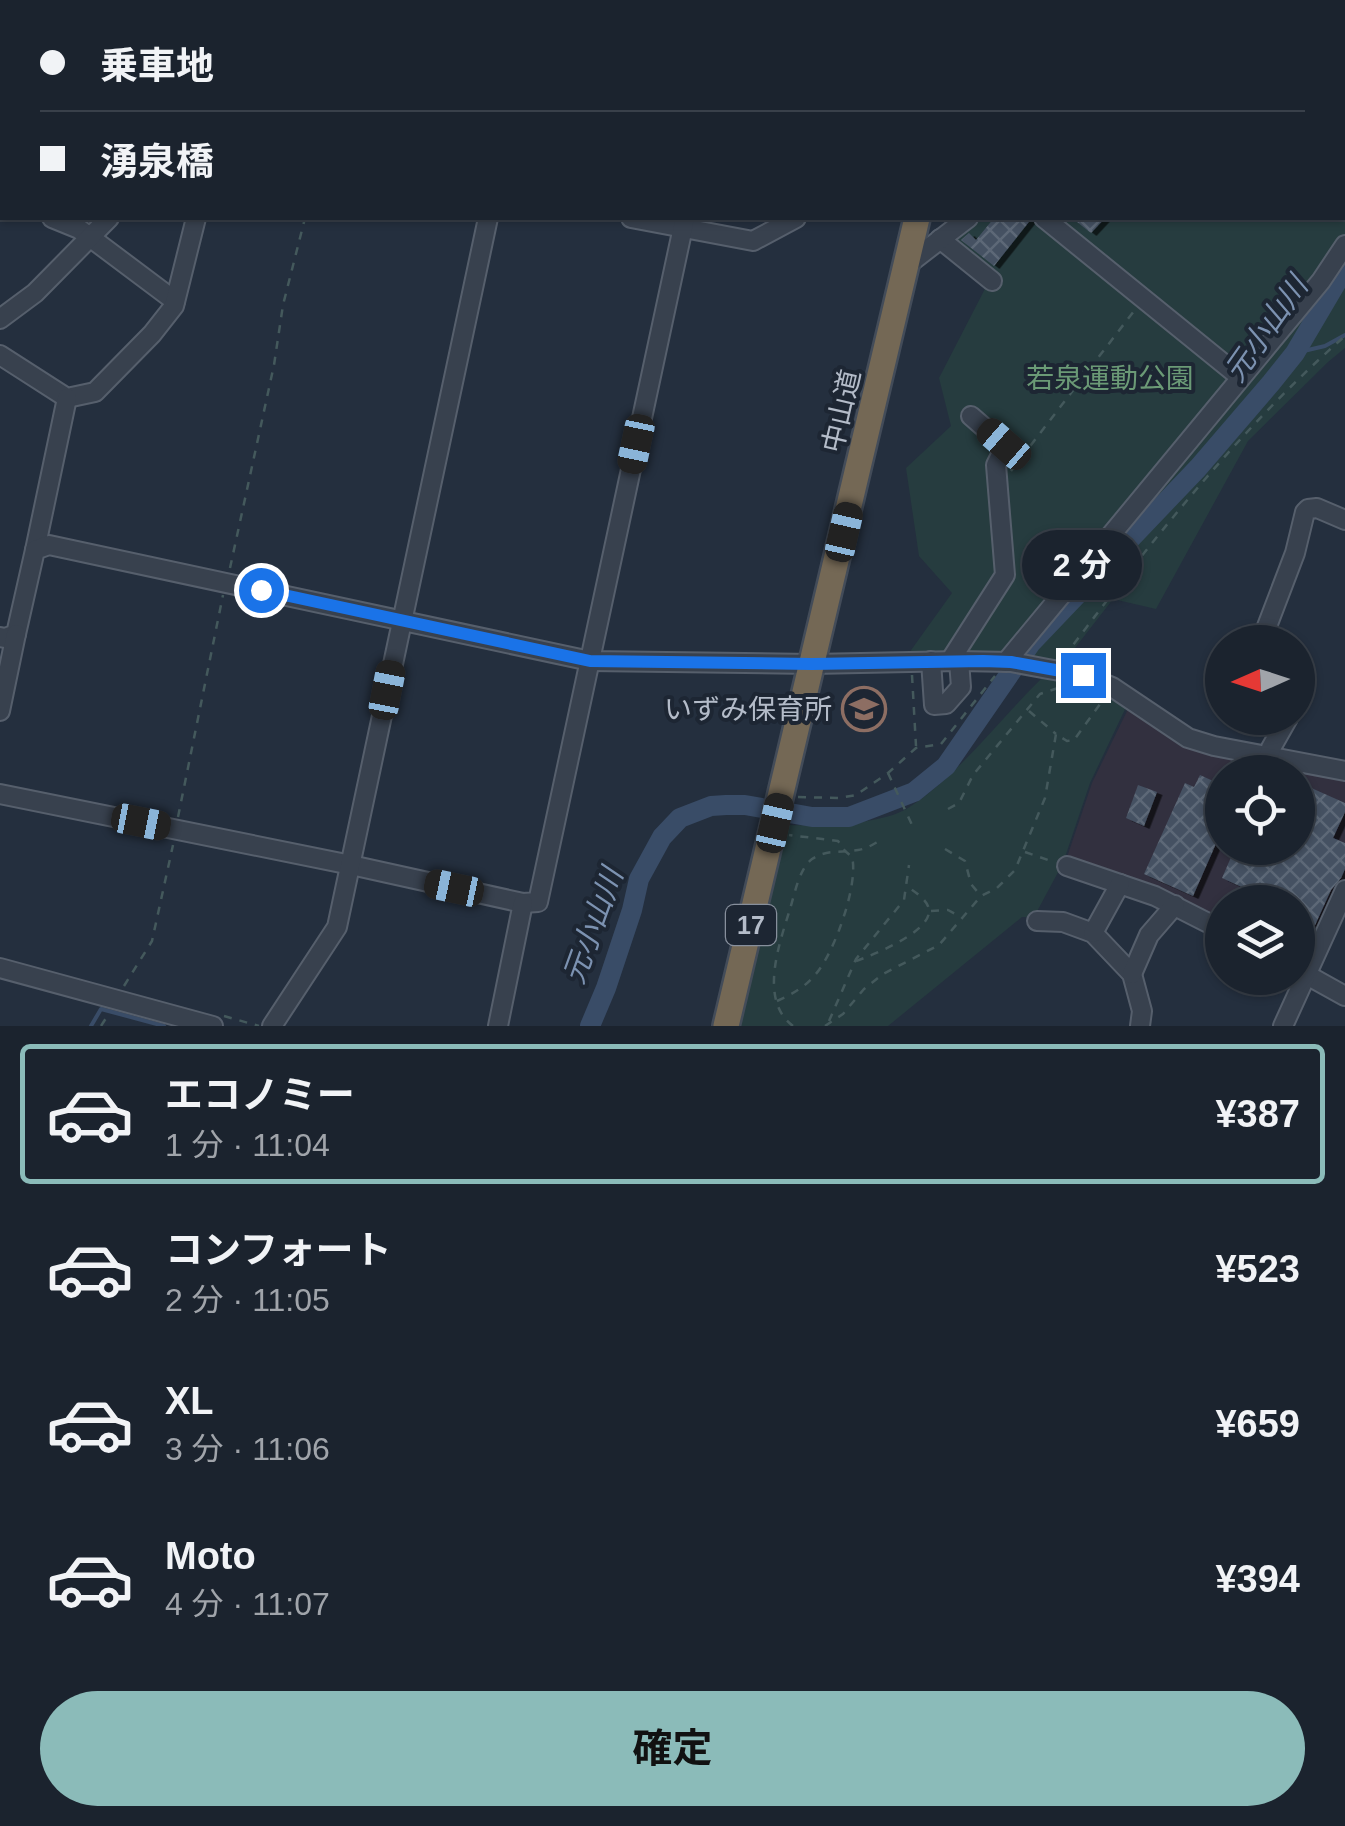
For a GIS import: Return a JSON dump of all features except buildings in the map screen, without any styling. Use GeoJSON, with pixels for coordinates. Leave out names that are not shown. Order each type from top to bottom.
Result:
{"type":"FeatureCollection","features":[{"type":"Feature","properties":{"kind":"highway","name":"中山道"},"geometry":{"type":"LineString","coordinates":[[726,1026],[917,220]]}},
{"type":"Feature","properties":{"kind":"street"},"geometry":{"type":"LineString","coordinates":[[57,220],[79,228],[176,301]]}},
{"type":"Feature","properties":{"kind":"street"},"geometry":{"type":"LineString","coordinates":[[0,319],[35,294],[107,220]]}},
{"type":"Feature","properties":{"kind":"street"},"geometry":{"type":"LineString","coordinates":[[0,354],[67,398],[95,392],[174,306],[196,220]]}},
{"type":"Feature","properties":{"kind":"street"},"geometry":{"type":"LineString","coordinates":[[272,1026],[337,927],[488,220]]}},
{"type":"Feature","properties":{"kind":"street"},"geometry":{"type":"LineString","coordinates":[[652,220],[684,223],[753,241],[792,220]]}},
{"type":"Feature","properties":{"kind":"street"},"geometry":{"type":"LineString","coordinates":[[907,265],[965,220]]}},
{"type":"Feature","properties":{"kind":"street"},"geometry":{"type":"LineString","coordinates":[[1046,220],[1240,378]]}},
{"type":"Feature","properties":{"kind":"street"},"geometry":{"type":"LineString","coordinates":[[0,794],[523,903],[538,902],[684,223]]}},
{"type":"Feature","properties":{"kind":"street"},"geometry":{"type":"LineString","coordinates":[[940,239],[992,281]]}},
{"type":"Feature","properties":{"kind":"street"},"geometry":{"type":"LineString","coordinates":[[1008,662],[1321,281],[1345,246]]}},
{"type":"Feature","properties":{"kind":"street"},"geometry":{"type":"LineString","coordinates":[[0,711],[8,635],[35,550],[67,398]]}},
{"type":"Feature","properties":{"kind":"street"},"geometry":{"type":"LineString","coordinates":[[947,661],[1005,575],[996,465],[1004,444],[971,416]]}},
{"type":"Feature","properties":{"kind":"street"},"geometry":{"type":"LineString","coordinates":[[1267,625],[1295,553],[1305,512],[1317,508],[1343,515]]}},
{"type":"Feature","properties":{"kind":"street"},"geometry":{"type":"LineString","coordinates":[[35,550],[49,545],[590,661],[1008,662],[1058,670],[1112,687],[1188,738],[1264,755]]}},
{"type":"Feature","properties":{"kind":"street"},"geometry":{"type":"LineString","coordinates":[[1315,766],[1345,772]]}},
{"type":"Feature","properties":{"kind":"street"},"geometry":{"type":"LineString","coordinates":[[1067,866],[1174,905],[1205,921]]}},
{"type":"Feature","properties":{"kind":"street"},"geometry":{"type":"LineString","coordinates":[[1093,933],[1120,884]]}},
{"type":"Feature","properties":{"kind":"street"},"geometry":{"type":"LineString","coordinates":[[1315,947],[1345,890]]}},
{"type":"Feature","properties":{"kind":"street"},"geometry":{"type":"LineString","coordinates":[[498,1026],[523,903]]}},
{"type":"Feature","properties":{"kind":"street"},"geometry":{"type":"LineString","coordinates":[[1132,974],[1150,935],[1174,905]]}},
{"type":"Feature","properties":{"kind":"street"},"geometry":{"type":"LineString","coordinates":[[1038,921],[1063,922],[1093,933],[1132,974],[1142,1010],[1140,1026]]}},
{"type":"Feature","properties":{"kind":"street"},"geometry":{"type":"LineString","coordinates":[[0,968],[213,1026]]}},
{"type":"Feature","properties":{"kind":"street"},"geometry":{"type":"LineString","coordinates":[[1315,979],[1345,996]]}},
{"type":"Feature","properties":{"kind":"street"},"geometry":{"type":"LineString","coordinates":[[1283,1026],[1294,995]]}},
{"type":"Feature","properties":{"kind":"path"},"geometry":{"type":"LineString","coordinates":[[101,1026],[152,941],[274,365],[280,318],[304,220]]}},
{"type":"Feature","properties":{"kind":"path"},"geometry":{"type":"LineString","coordinates":[[1010,472],[1144,299]]}},
{"type":"Feature","properties":{"kind":"path"},"geometry":{"type":"LineString","coordinates":[[948,810],[959,804],[973,775],[1040,694],[1058,688],[1058,670],[1201,482],[1300,376],[1345,336]]}},
{"type":"Feature","properties":{"kind":"path"},"geometry":{"type":"LineString","coordinates":[[911,661],[916,748]]}},
{"type":"Feature","properties":{"kind":"path"},"geometry":{"type":"LineString","coordinates":[[778,813],[856,796],[916,748],[941,744],[1008,662]]}},
{"type":"Feature","properties":{"kind":"path"},"geometry":{"type":"LineString","coordinates":[[1028,710],[1056,734],[1067,741],[1074,740],[1112,687]]}},
{"type":"Feature","properties":{"kind":"path"},"geometry":{"type":"LineString","coordinates":[[827,1024],[883,974],[939,945],[980,896],[997,888],[1015,870],[1045,798],[1056,734]]}},
{"type":"Feature","properties":{"kind":"path"},"geometry":{"type":"LineString","coordinates":[[888,773],[911,823]]}},
{"type":"Feature","properties":{"kind":"path"},"geometry":{"type":"LineString","coordinates":[[776,1001],[796,992],[818,973],[849,904],[854,866],[852,857],[838,840],[778,813]]}},
{"type":"Feature","properties":{"kind":"path"},"geometry":{"type":"LineString","coordinates":[[793,1026],[776,1001],[774,962],[800,879],[809,861],[826,852],[863,849],[880,841]]}},
{"type":"Feature","properties":{"kind":"path"},"geometry":{"type":"LineString","coordinates":[[945,849],[964,862],[970,884],[980,896]]}},
{"type":"Feature","properties":{"kind":"path"},"geometry":{"type":"LineString","coordinates":[[1023,852],[1067,866]]}},
{"type":"Feature","properties":{"kind":"path"},"geometry":{"type":"LineString","coordinates":[[827,1024],[854,962],[904,900],[910,864]]}},
{"type":"Feature","properties":{"kind":"path"},"geometry":{"type":"LineString","coordinates":[[906,886],[917,893],[929,911]]}},
{"type":"Feature","properties":{"kind":"path"},"geometry":{"type":"LineString","coordinates":[[929,911],[948,910],[962,918]]}},
{"type":"Feature","properties":{"kind":"path"},"geometry":{"type":"LineString","coordinates":[[854,962],[885,951],[916,930],[929,911]]}},
{"type":"Feature","properties":{"kind":"shaded area"},"geometry":{"type":"Polygon","coordinates":[[[1130,705],[1164,728],[1266,755],[1205,755],[1205,865],[1315,865],[1315,768],[1345,776],[1345,882],[1315,945],[1315,885],[1205,885],[1205,918],[1065,863],[1092,783],[1130,705]]]}},
{"type":"Feature","properties":{"kind":"green space","name":"若泉運動公園"},"geometry":{"type":"Polygon","coordinates":[[[970,220],[1345,220],[1345,348],[1248,441],[1156,609],[1113,599],[1064,662],[1015,654],[909,653],[952,593],[919,556],[906,468],[951,426],[939,378],[988,283],[943,239],[970,220]]]}},
{"type":"Feature","properties":{"kind":"green space"},"geometry":{"type":"Polygon","coordinates":[[[1042,678],[1096,686],[1128,703],[1090,783],[1063,863],[1034,917],[1022,917],[888,1026],[735,1026],[786,825],[866,821],[908,808],[961,764],[1042,678]]]}},
{"type":"Feature","properties":{"kind":"waterway","name":"元小山川"},"geometry":{"type":"LineString","coordinates":[[590,1026],[606,988],[639,879],[662,837],[680,818],[711,806],[726,805],[812,817],[849,817],[914,792],[946,766],[1031,643],[1198,468],[1271,383],[1295,353],[1345,268]]}},
{"type":"Feature","properties":{"kind":"waterway"},"geometry":{"type":"LineString","coordinates":[[1295,353],[1325,346],[1345,335]]}},
{"type":"Feature","properties":{"kind":"waterway"},"geometry":{"type":"LineString","coordinates":[[91,1026],[101,1009],[164,1026]]}},
{"type":"Feature","properties":{"kind":"place","name":"いずみ保育所"},"geometry":{"type":"Point","coordinates":[864,709]}},
{"type":"Feature","properties":{"kind":"route"},"geometry":{"type":"LineString","coordinates":[[261,590],[590,661],[983,661],[1083,675]]}}]}
